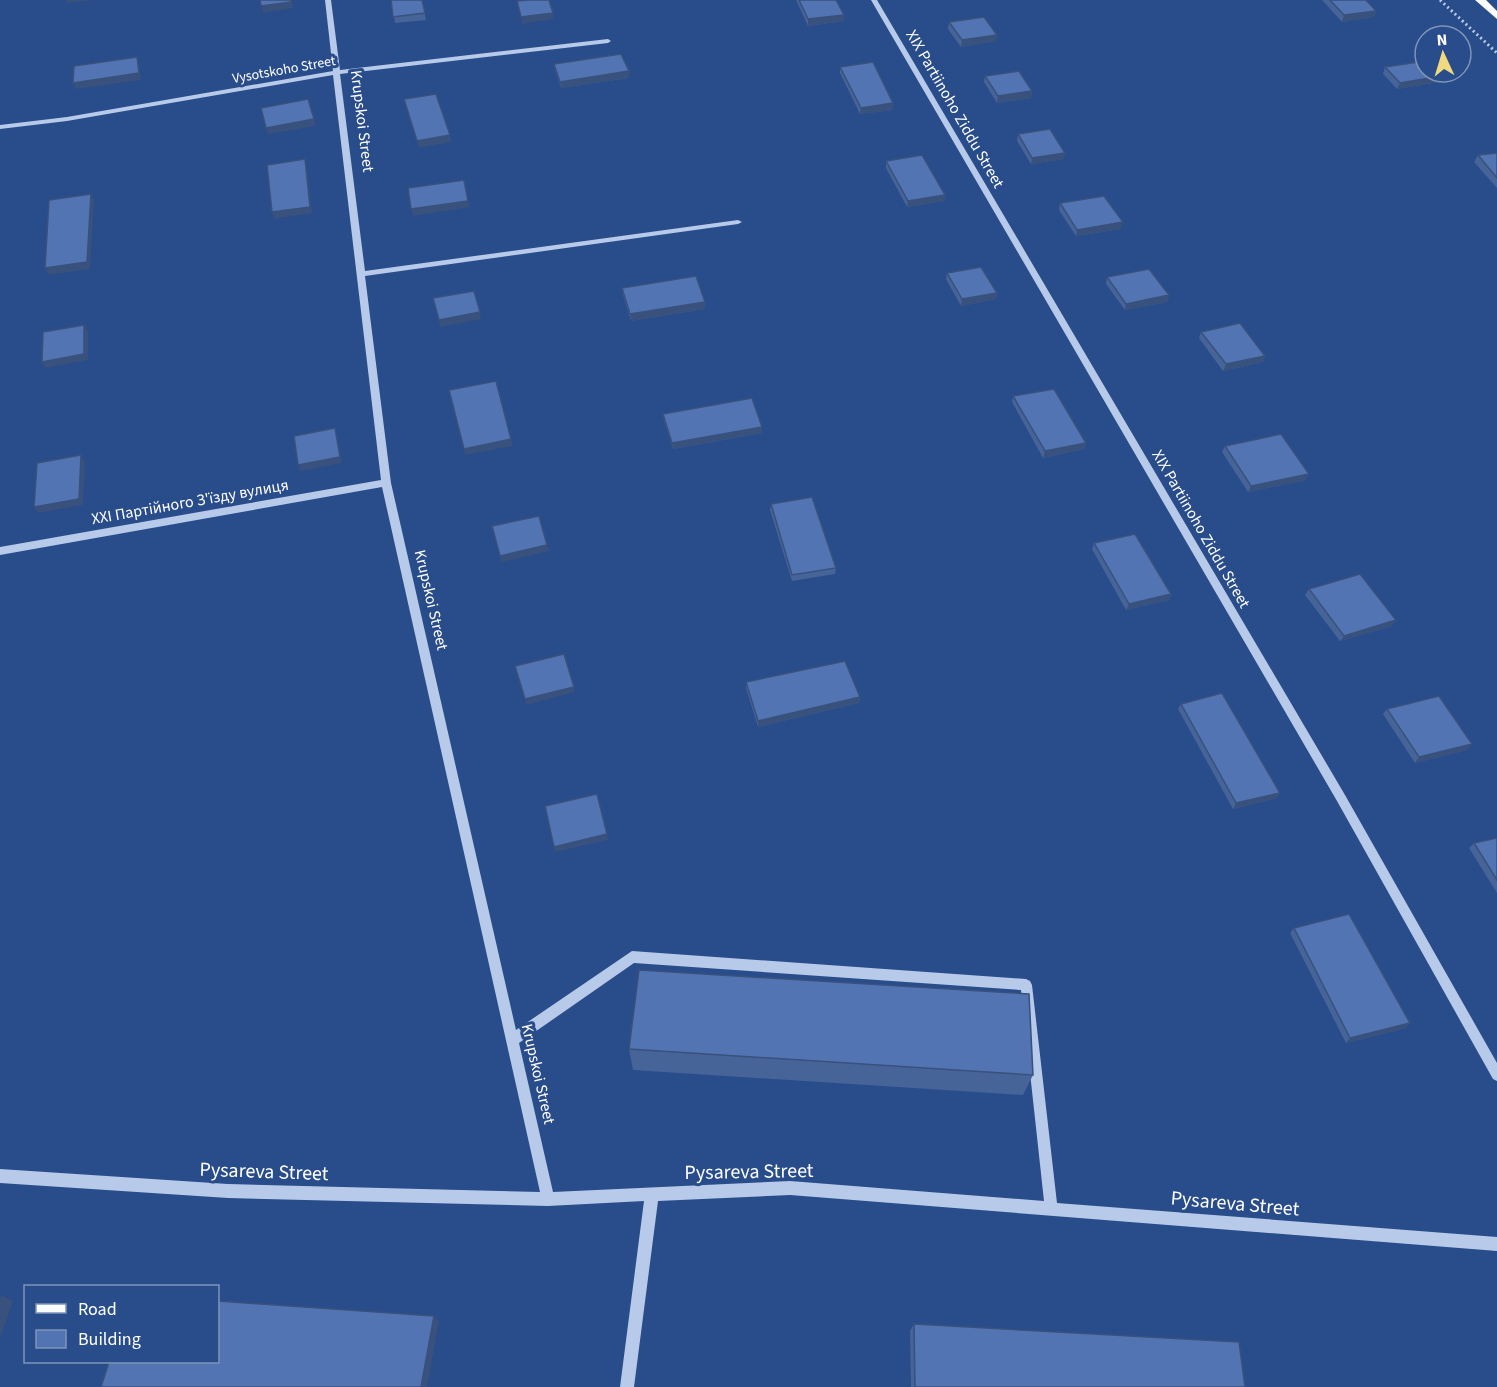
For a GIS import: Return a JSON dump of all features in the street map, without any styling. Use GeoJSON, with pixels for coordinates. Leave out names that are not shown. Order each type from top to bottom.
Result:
{"type":"FeatureCollection","features":[{"type":"Feature","properties":{"kind":"main road"},"geometry":{"type":"LineString","coordinates":[[1480,0],[1497,16]]}},
{"type":"Feature","properties":{"kind":"street","name":"Krupskoi Street"},"geometry":{"type":"LineString","coordinates":[[328,0],[363,274],[386,483],[548,1199]]}},
{"type":"Feature","properties":{"kind":"street","name":"XIX Partiinoho Ziddu Street"},"geometry":{"type":"LineString","coordinates":[[874,0],[1341,798],[1497,1075]]}},
{"type":"Feature","properties":{"kind":"street","name":"Vysotskoho Street"},"geometry":{"type":"LineString","coordinates":[[0,127],[67,119],[337,72],[608,42]]}},
{"type":"Feature","properties":{"kind":"street"},"geometry":{"type":"LineString","coordinates":[[363,274],[738,222]]}},
{"type":"Feature","properties":{"kind":"street","name":"XXI Партійного З'їзду вулиця"},"geometry":{"type":"LineString","coordinates":[[0,551],[386,483]]}},
{"type":"Feature","properties":{"kind":"street"},"geometry":{"type":"LineString","coordinates":[[512,1040],[632,957],[1026,985],[1051,1208]]}},
{"type":"Feature","properties":{"kind":"street","name":"Pysareva Street"},"geometry":{"type":"LineString","coordinates":[[0,1176],[228,1191],[548,1199],[790,1188],[1497,1244]]}},
{"type":"Feature","properties":{"kind":"street"},"geometry":{"type":"LineString","coordinates":[[627,1387],[652,1194]]}},
{"type":"Feature","properties":{"kind":"path"},"geometry":{"type":"LineString","coordinates":[[1440,0],[1497,53]]}},
{"type":"Feature","properties":{"kind":"building"},"geometry":{"type":"Polygon","coordinates":[[[260,0],[291,0],[291,2],[261,6],[260,0]]]}},
{"type":"Feature","properties":{"kind":"building"},"geometry":{"type":"Polygon","coordinates":[[[391,0],[422,0],[425,13],[393,17],[391,0]]]}},
{"type":"Feature","properties":{"kind":"building"},"geometry":{"type":"Polygon","coordinates":[[[549,0],[553,13],[521,17],[517,1],[549,0]]]}},
{"type":"Feature","properties":{"kind":"building"},"geometry":{"type":"Polygon","coordinates":[[[799,0],[836,0],[844,15],[808,19],[799,0]]]}},
{"type":"Feature","properties":{"kind":"building"},"geometry":{"type":"Polygon","coordinates":[[[1330,0],[1366,0],[1376,11],[1344,15],[1330,0]]]}},
{"type":"Feature","properties":{"kind":"building"},"geometry":{"type":"Polygon","coordinates":[[[984,17],[997,35],[962,40],[949,22],[984,17]]]}},
{"type":"Feature","properties":{"kind":"building"},"geometry":{"type":"Polygon","coordinates":[[[621,54],[629,71],[560,82],[554,64],[621,54]]]}},
{"type":"Feature","properties":{"kind":"building"},"geometry":{"type":"Polygon","coordinates":[[[137,57],[139,73],[73,83],[74,66],[137,57]]]}},
{"type":"Feature","properties":{"kind":"building"},"geometry":{"type":"Polygon","coordinates":[[[873,62],[893,103],[861,108],[840,67],[873,62]]]}},
{"type":"Feature","properties":{"kind":"building"},"geometry":{"type":"Polygon","coordinates":[[[1413,63],[1413,81],[1400,83],[1385,67],[1413,63]]]}},
{"type":"Feature","properties":{"kind":"building"},"geometry":{"type":"Polygon","coordinates":[[[1019,71],[1032,91],[998,96],[985,76],[1019,71]]]}},
{"type":"Feature","properties":{"kind":"building"},"geometry":{"type":"Polygon","coordinates":[[[436,94],[450,135],[417,141],[404,99],[436,94]]]}},
{"type":"Feature","properties":{"kind":"building"},"geometry":{"type":"Polygon","coordinates":[[[308,99],[314,119],[266,128],[261,108],[308,99]]]}},
{"type":"Feature","properties":{"kind":"building"},"geometry":{"type":"Polygon","coordinates":[[[1050,129],[1065,153],[1032,158],[1018,134],[1050,129]]]}},
{"type":"Feature","properties":{"kind":"building"},"geometry":{"type":"Polygon","coordinates":[[[1497,153],[1497,178],[1478,155],[1497,153]]]}},
{"type":"Feature","properties":{"kind":"building"},"geometry":{"type":"Polygon","coordinates":[[[922,155],[945,195],[908,201],[886,161],[922,155]]]}},
{"type":"Feature","properties":{"kind":"building"},"geometry":{"type":"Polygon","coordinates":[[[305,159],[310,207],[272,212],[267,165],[305,159]]]}},
{"type":"Feature","properties":{"kind":"building"},"geometry":{"type":"Polygon","coordinates":[[[464,180],[468,201],[411,209],[408,188],[464,180]]]}},
{"type":"Feature","properties":{"kind":"building"},"geometry":{"type":"Polygon","coordinates":[[[91,194],[87,262],[45,268],[49,200],[91,194]]]}},
{"type":"Feature","properties":{"kind":"building"},"geometry":{"type":"Polygon","coordinates":[[[1104,196],[1123,222],[1077,230],[1060,203],[1104,196]]]}},
{"type":"Feature","properties":{"kind":"building"},"geometry":{"type":"Polygon","coordinates":[[[981,267],[997,293],[962,299],[947,273],[981,267]]]}},
{"type":"Feature","properties":{"kind":"building"},"geometry":{"type":"Polygon","coordinates":[[[1149,269],[1169,295],[1126,304],[1107,277],[1149,269]]]}},
{"type":"Feature","properties":{"kind":"building"},"geometry":{"type":"Polygon","coordinates":[[[696,276],[705,302],[630,314],[622,288],[696,276]]]}},
{"type":"Feature","properties":{"kind":"building"},"geometry":{"type":"Polygon","coordinates":[[[474,291],[480,312],[439,320],[433,298],[474,291]]]}},
{"type":"Feature","properties":{"kind":"building"},"geometry":{"type":"Polygon","coordinates":[[[1240,323],[1265,356],[1226,364],[1201,332],[1240,323]]]}},
{"type":"Feature","properties":{"kind":"building"},"geometry":{"type":"Polygon","coordinates":[[[84,325],[84,354],[42,362],[43,332],[84,325]]]}},
{"type":"Feature","properties":{"kind":"building"},"geometry":{"type":"Polygon","coordinates":[[[496,381],[511,439],[464,449],[449,390],[496,381]]]}},
{"type":"Feature","properties":{"kind":"building"},"geometry":{"type":"Polygon","coordinates":[[[1054,389],[1086,443],[1045,451],[1013,396],[1054,389]]]}},
{"type":"Feature","properties":{"kind":"building"},"geometry":{"type":"Polygon","coordinates":[[[752,398],[762,427],[672,443],[663,414],[752,398]]]}},
{"type":"Feature","properties":{"kind":"building"},"geometry":{"type":"Polygon","coordinates":[[[335,428],[340,457],[298,465],[294,436],[335,428]]]}},
{"type":"Feature","properties":{"kind":"building"},"geometry":{"type":"Polygon","coordinates":[[[1281,434],[1309,474],[1251,486],[1225,446],[1281,434]]]}},
{"type":"Feature","properties":{"kind":"building"},"geometry":{"type":"Polygon","coordinates":[[[81,455],[79,499],[34,507],[37,463],[81,455]]]}},
{"type":"Feature","properties":{"kind":"building"},"geometry":{"type":"Polygon","coordinates":[[[812,497],[836,568],[792,575],[771,504],[812,497]]]}},
{"type":"Feature","properties":{"kind":"building"},"geometry":{"type":"Polygon","coordinates":[[[539,516],[547,545],[500,556],[492,526],[539,516]]]}},
{"type":"Feature","properties":{"kind":"building"},"geometry":{"type":"Polygon","coordinates":[[[1135,534],[1171,594],[1129,604],[1094,543],[1135,534]]]}},
{"type":"Feature","properties":{"kind":"building"},"geometry":{"type":"Polygon","coordinates":[[[1360,574],[1396,620],[1344,636],[1309,589],[1360,574]]]}},
{"type":"Feature","properties":{"kind":"building"},"geometry":{"type":"Polygon","coordinates":[[[564,654],[574,687],[525,699],[515,666],[564,654]]]}},
{"type":"Feature","properties":{"kind":"building"},"geometry":{"type":"Polygon","coordinates":[[[845,661],[860,697],[758,721],[746,682],[845,661]]]}},
{"type":"Feature","properties":{"kind":"building"},"geometry":{"type":"Polygon","coordinates":[[[1222,693],[1280,793],[1236,803],[1181,704],[1222,693]]]}},
{"type":"Feature","properties":{"kind":"building"},"geometry":{"type":"Polygon","coordinates":[[[1439,696],[1472,744],[1419,757],[1387,709],[1439,696]]]}},
{"type":"Feature","properties":{"kind":"building"},"geometry":{"type":"Polygon","coordinates":[[[597,794],[607,834],[554,847],[545,806],[597,794]]]}},
{"type":"Feature","properties":{"kind":"building"},"geometry":{"type":"Polygon","coordinates":[[[1497,838],[1497,880],[1474,843],[1497,838]]]}},
{"type":"Feature","properties":{"kind":"building"},"geometry":{"type":"Polygon","coordinates":[[[1349,914],[1410,1023],[1350,1038],[1294,928],[1349,914]]]}},
{"type":"Feature","properties":{"kind":"building"},"geometry":{"type":"Polygon","coordinates":[[[639,970],[1029,994],[1033,1075],[629,1049],[639,970]]]}},
{"type":"Feature","properties":{"kind":"building"},"geometry":{"type":"Polygon","coordinates":[[[219,1301],[434,1316],[421,1387],[101,1387],[109,1363],[219,1363],[219,1301]]]}},
{"type":"Feature","properties":{"kind":"building"},"geometry":{"type":"Polygon","coordinates":[[[914,1324],[1239,1342],[1245,1387],[915,1387],[914,1324]]]}}]}
